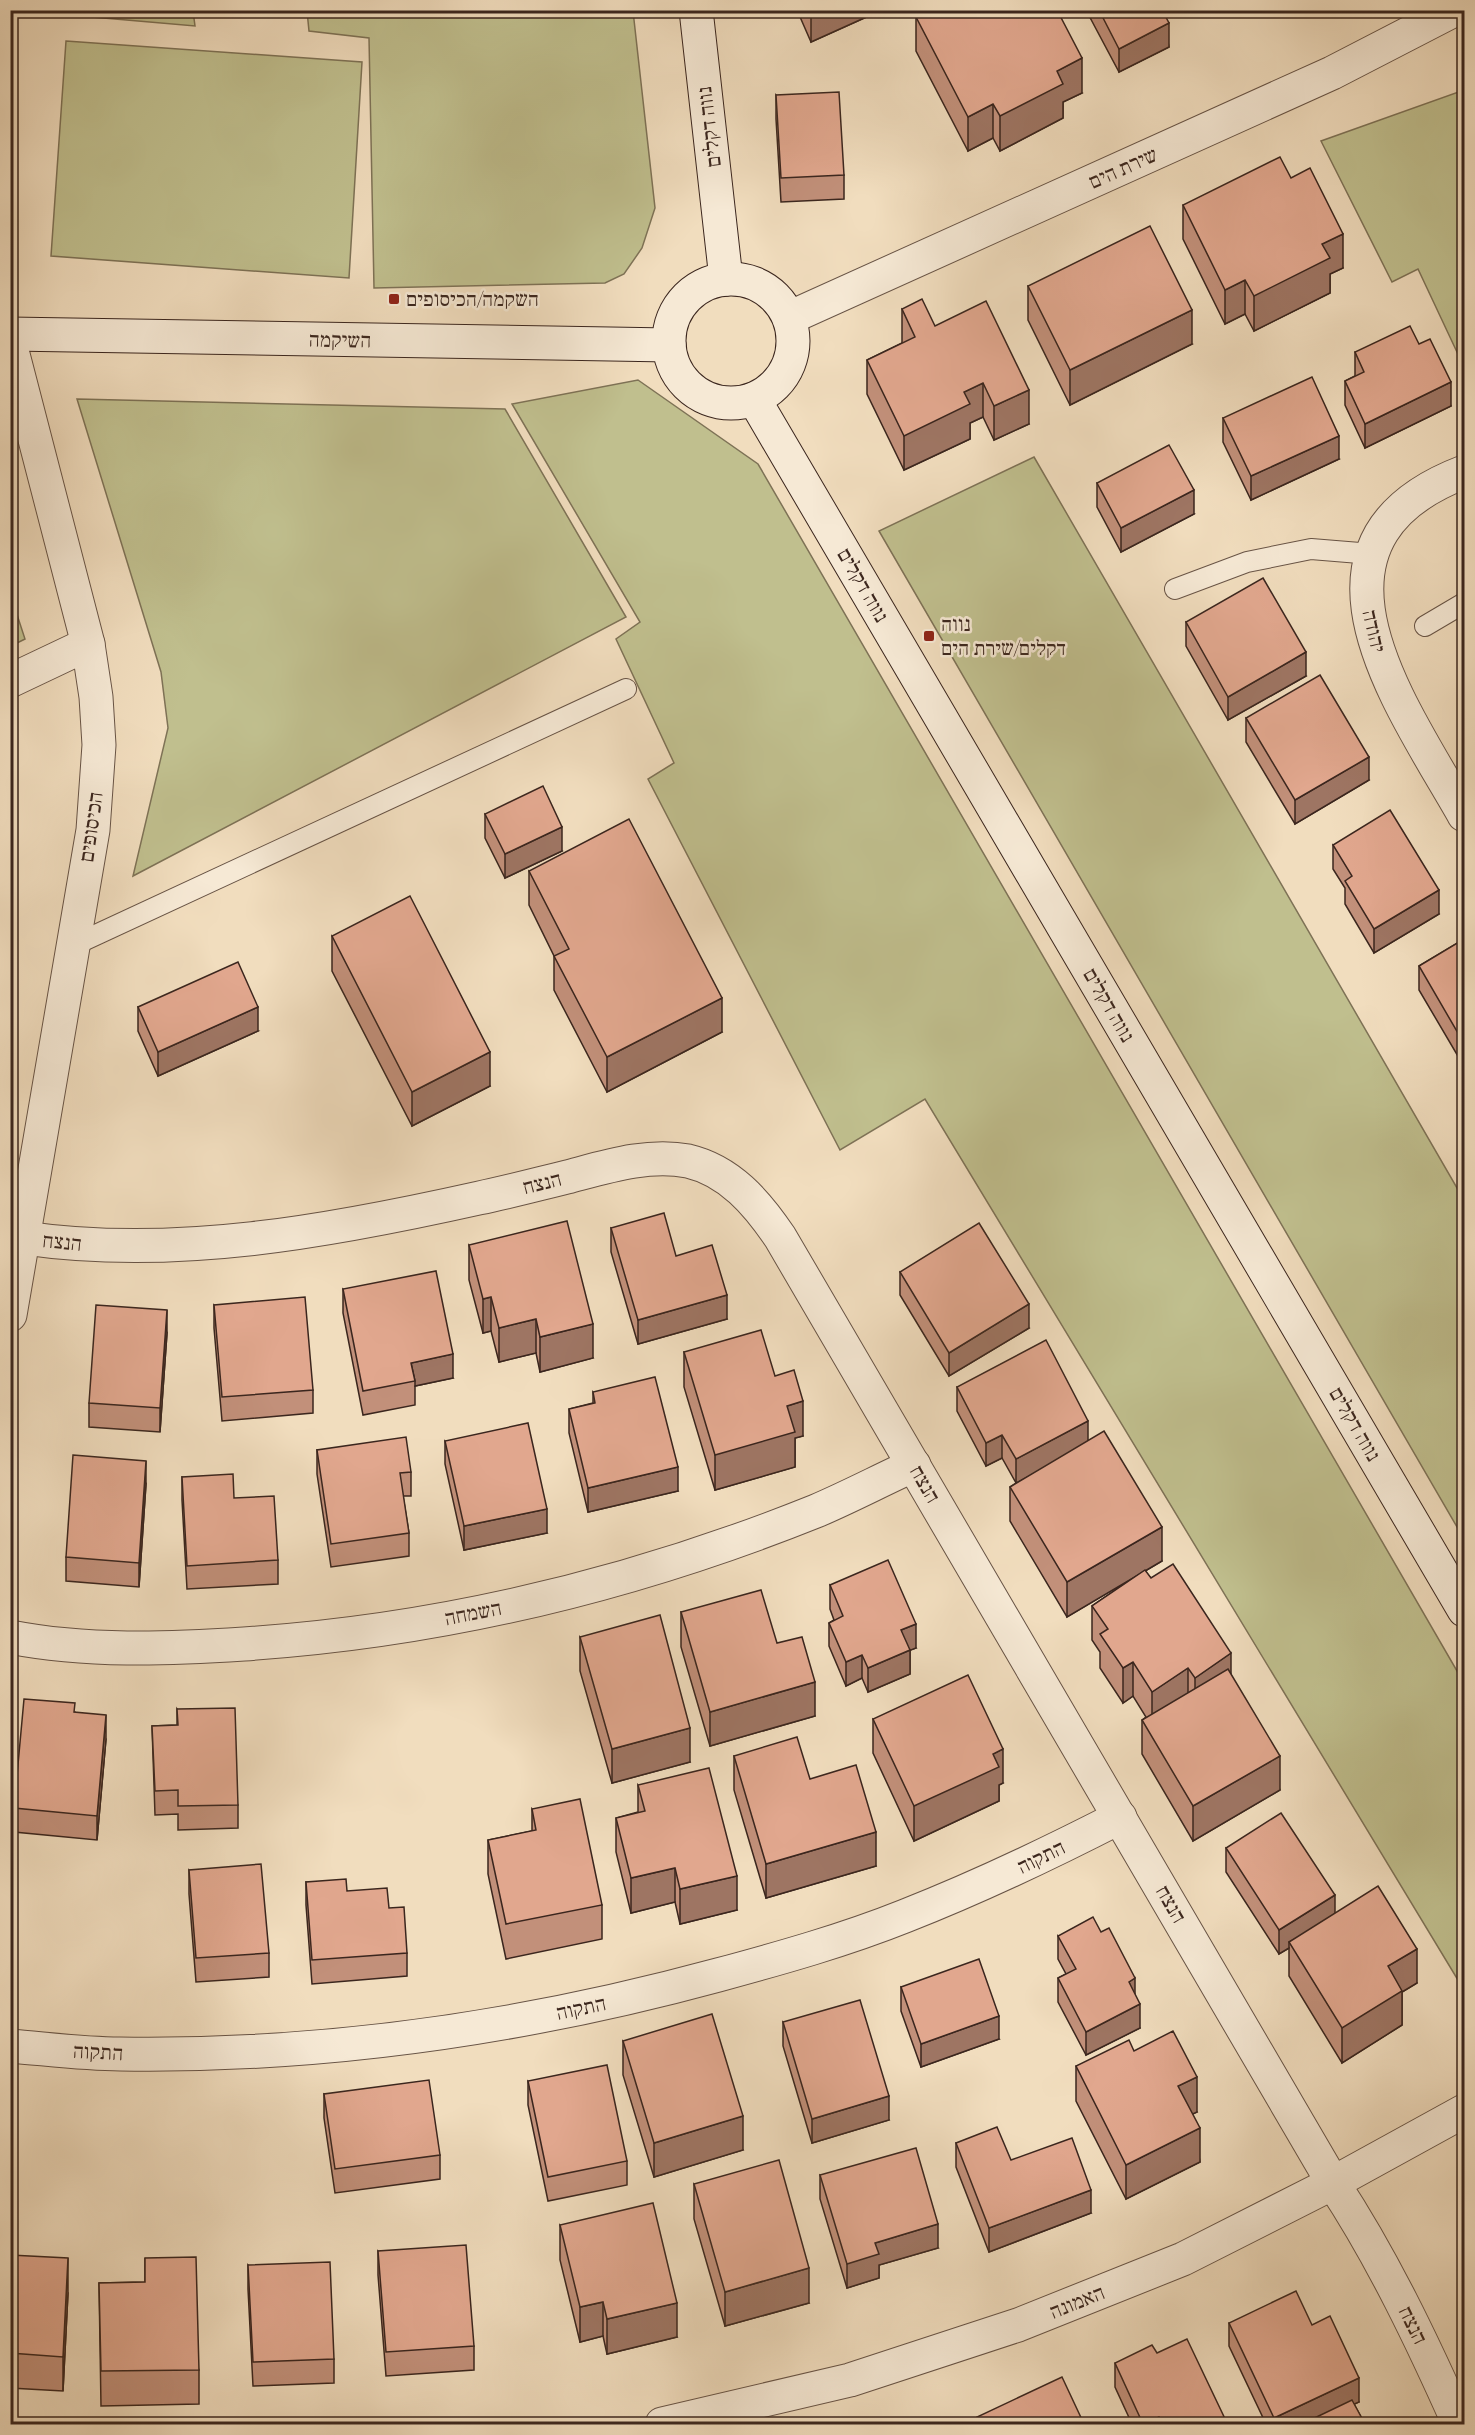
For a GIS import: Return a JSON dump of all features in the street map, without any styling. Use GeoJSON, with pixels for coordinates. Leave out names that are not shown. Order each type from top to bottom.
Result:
{"type":"FeatureCollection","features":[{"type":"Feature","properties":{"kind":"street","name":"נווה דקלים"},"geometry":{"type":"LineString","coordinates":[[696,10],[726,279]]}},
{"type":"Feature","properties":{"kind":"street","name":"שירת הים"},"geometry":{"type":"LineString","coordinates":[[789,318],[1332,73],[1454,10]]}},
{"type":"Feature","properties":{"kind":"street"},"geometry":{"type":"LineString","coordinates":[[726,279],[746,281],[764,288],[778,301],[789,318],[793,337],[788,366],[771,389],[754,399],[725,404],[698,394],[682,381],[677,373],[670,355],[670,326],[683,300],[699,288],[726,279]]}},
{"type":"Feature","properties":{"kind":"street","name":"השיקמה"},"geometry":{"type":"LineString","coordinates":[[10,334],[669,345]]}},
{"type":"Feature","properties":{"kind":"street","name":"הכיסופים"},"geometry":{"type":"LineString","coordinates":[[10,343],[88,644],[98,721],[96,810],[10,1315]]}},
{"type":"Feature","properties":{"kind":"street","name":"נווה דקלים"},"geometry":{"type":"LineString","coordinates":[[754,399],[1464,1610]]}},
{"type":"Feature","properties":{"kind":"street","name":"יהודה"},"geometry":{"type":"LineString","coordinates":[[1464,472],[1423,492],[1400,510],[1383,532],[1372,554],[1367,578],[1367,604],[1371,631],[1380,659],[1393,689],[1464,815]]}},
{"type":"Feature","properties":{"kind":"street"},"geometry":{"type":"LineString","coordinates":[[10,681],[88,644]]}},
{"type":"Feature","properties":{"kind":"street","name":"הנצח"},"geometry":{"type":"LineString","coordinates":[[24,1238],[67,1244],[114,1246],[166,1246],[222,1241],[344,1225],[477,1198],[621,1164],[656,1160],[687,1161],[704,1166],[734,1184],[765,1215],[780,1237],[1333,2182],[1360,2223],[1459,2424]]}},
{"type":"Feature","properties":{"kind":"street","name":"השמחה"},"geometry":{"type":"LineString","coordinates":[[10,1637],[109,1647],[200,1647],[297,1641],[422,1623],[504,1607],[610,1581],[716,1548],[818,1510],[914,1465]]}},
{"type":"Feature","properties":{"kind":"street","name":"התקוה"},"geometry":{"type":"LineString","coordinates":[[10,2046],[116,2054],[244,2054],[377,2043],[523,2020],[702,1980],[779,1959],[904,1917],[1020,1868],[1120,1817]]}},
{"type":"Feature","properties":{"kind":"street","name":"האמונה"},"geometry":{"type":"LineString","coordinates":[[662,2424],[850,2379],[1018,2325],[1183,2259],[1464,2111]]}},
{"type":"Feature","properties":{"kind":"lane"},"geometry":{"type":"LineString","coordinates":[[1175,590],[1247,562],[1311,549],[1372,554]]}},
{"type":"Feature","properties":{"kind":"lane"},"geometry":{"type":"LineString","coordinates":[[1425,626],[1464,603]]}},
{"type":"Feature","properties":{"kind":"lane"},"geometry":{"type":"LineString","coordinates":[[72,946],[626,689]]}},
{"type":"Feature","properties":{"kind":"shaded area"},"geometry":{"type":"Polygon","coordinates":[[[82,11],[193,11],[195,26],[81,16],[82,11]]]}},
{"type":"Feature","properties":{"kind":"shaded area"},"geometry":{"type":"Polygon","coordinates":[[[307,11],[633,11],[655,208],[642,248],[624,274],[605,283],[374,288],[369,38],[309,31],[307,11]]]}},
{"type":"Feature","properties":{"kind":"shaded area"},"geometry":{"type":"Polygon","coordinates":[[[66,41],[362,62],[349,278],[51,256],[66,41]]]}},
{"type":"Feature","properties":{"kind":"shaded area"},"geometry":{"type":"Polygon","coordinates":[[[1464,90],[1464,367],[1418,269],[1392,282],[1321,141],[1464,90]]]}},
{"type":"Feature","properties":{"kind":"shaded area"},"geometry":{"type":"Polygon","coordinates":[[[638,380],[758,464],[1464,1683],[1464,1990],[925,1099],[840,1150],[648,779],[674,763],[616,639],[640,622],[512,404],[638,380]]]}},
{"type":"Feature","properties":{"kind":"shaded area"},"geometry":{"type":"Polygon","coordinates":[[[77,399],[505,409],[626,617],[133,876],[168,728],[161,672],[77,399]]]}},
{"type":"Feature","properties":{"kind":"shaded area"},"geometry":{"type":"Polygon","coordinates":[[[1034,457],[1464,1200],[1464,1539],[879,531],[1034,457]]]}},
{"type":"Feature","properties":{"kind":"shaded area"},"geometry":{"type":"Polygon","coordinates":[[[10,593],[25,639],[11,646],[10,646],[10,593]]]}},
{"type":"Feature","properties":{"kind":"building"},"geometry":{"type":"Polygon","coordinates":[[[928,10],[1057,10],[1082,58],[1057,71],[1063,84],[1000,116],[993,104],[968,117],[916,17],[928,10]]]}},
{"type":"Feature","properties":{"kind":"building"},"geometry":{"type":"Polygon","coordinates":[[[1099,10],[1162,10],[1169,23],[1119,49],[1099,10]]]}},
{"type":"Feature","properties":{"kind":"building"},"geometry":{"type":"Polygon","coordinates":[[[839,92],[844,175],[781,178],[776,95],[839,92]]]}},
{"type":"Feature","properties":{"kind":"building"},"geometry":{"type":"Polygon","coordinates":[[[1280,157],[1291,178],[1310,168],[1343,234],[1322,244],[1330,258],[1254,296],[1245,280],[1225,290],[1183,205],[1280,157]]]}},
{"type":"Feature","properties":{"kind":"building"},"geometry":{"type":"Polygon","coordinates":[[[1150,226],[1192,310],[1070,370],[1028,286],[1150,226]]]}},
{"type":"Feature","properties":{"kind":"building"},"geometry":{"type":"Polygon","coordinates":[[[922,299],[935,326],[986,301],[1029,390],[994,406],[983,383],[964,392],[970,404],[904,436],[867,360],[915,337],[902,309],[922,299]]]}},
{"type":"Feature","properties":{"kind":"building"},"geometry":{"type":"Polygon","coordinates":[[[1410,326],[1419,344],[1430,339],[1451,382],[1365,424],[1345,381],[1364,372],[1355,352],[1410,326]]]}},
{"type":"Feature","properties":{"kind":"building"},"geometry":{"type":"Polygon","coordinates":[[[1312,377],[1339,436],[1251,476],[1223,418],[1312,377]]]}},
{"type":"Feature","properties":{"kind":"building"},"geometry":{"type":"Polygon","coordinates":[[[1169,445],[1194,490],[1121,528],[1097,483],[1169,445]]]}},
{"type":"Feature","properties":{"kind":"building"},"geometry":{"type":"Polygon","coordinates":[[[1263,578],[1306,652],[1228,697],[1186,622],[1263,578]]]}},
{"type":"Feature","properties":{"kind":"building"},"geometry":{"type":"Polygon","coordinates":[[[1320,675],[1369,757],[1295,800],[1246,718],[1320,675]]]}},
{"type":"Feature","properties":{"kind":"building"},"geometry":{"type":"Polygon","coordinates":[[[543,786],[562,827],[505,854],[485,814],[543,786]]]}},
{"type":"Feature","properties":{"kind":"building"},"geometry":{"type":"Polygon","coordinates":[[[1390,810],[1439,890],[1374,929],[1345,881],[1352,876],[1333,845],[1390,810]]]}},
{"type":"Feature","properties":{"kind":"building"},"geometry":{"type":"Polygon","coordinates":[[[629,819],[722,998],[607,1057],[554,956],[569,949],[529,871],[629,819]]]}},
{"type":"Feature","properties":{"kind":"building"},"geometry":{"type":"Polygon","coordinates":[[[410,896],[490,1052],[412,1092],[332,936],[410,896]]]}},
{"type":"Feature","properties":{"kind":"building"},"geometry":{"type":"Polygon","coordinates":[[[1464,939],[1464,1038],[1462,1040],[1419,966],[1464,939]]]}},
{"type":"Feature","properties":{"kind":"building"},"geometry":{"type":"Polygon","coordinates":[[[238,962],[258,1007],[158,1052],[138,1007],[238,962]]]}},
{"type":"Feature","properties":{"kind":"building"},"geometry":{"type":"Polygon","coordinates":[[[664,1213],[676,1256],[712,1245],[727,1295],[638,1320],[611,1228],[664,1213]]]}},
{"type":"Feature","properties":{"kind":"building"},"geometry":{"type":"Polygon","coordinates":[[[567,1221],[593,1324],[540,1337],[536,1319],[499,1328],[491,1297],[483,1299],[469,1245],[567,1221]]]}},
{"type":"Feature","properties":{"kind":"building"},"geometry":{"type":"Polygon","coordinates":[[[979,1223],[1029,1304],[949,1353],[900,1272],[979,1223]]]}},
{"type":"Feature","properties":{"kind":"building"},"geometry":{"type":"Polygon","coordinates":[[[436,1271],[453,1354],[411,1363],[415,1381],[363,1391],[343,1289],[436,1271]]]}},
{"type":"Feature","properties":{"kind":"building"},"geometry":{"type":"Polygon","coordinates":[[[305,1297],[313,1390],[222,1397],[214,1305],[305,1297]]]}},
{"type":"Feature","properties":{"kind":"building"},"geometry":{"type":"Polygon","coordinates":[[[96,1305],[167,1310],[160,1408],[89,1403],[96,1305]]]}},
{"type":"Feature","properties":{"kind":"building"},"geometry":{"type":"Polygon","coordinates":[[[761,1330],[775,1376],[794,1370],[803,1401],[787,1406],[795,1432],[715,1455],[684,1352],[761,1330]]]}},
{"type":"Feature","properties":{"kind":"building"},"geometry":{"type":"Polygon","coordinates":[[[1046,1340],[1088,1421],[1016,1459],[1002,1435],[986,1443],[957,1387],[1046,1340]]]}},
{"type":"Feature","properties":{"kind":"building"},"geometry":{"type":"Polygon","coordinates":[[[655,1377],[678,1467],[588,1488],[569,1409],[595,1403],[593,1392],[655,1377]]]}},
{"type":"Feature","properties":{"kind":"building"},"geometry":{"type":"Polygon","coordinates":[[[528,1423],[547,1509],[464,1526],[445,1441],[528,1423]]]}},
{"type":"Feature","properties":{"kind":"building"},"geometry":{"type":"Polygon","coordinates":[[[1104,1431],[1162,1527],[1067,1582],[1010,1487],[1104,1431]]]}},
{"type":"Feature","properties":{"kind":"building"},"geometry":{"type":"Polygon","coordinates":[[[406,1437],[411,1472],[400,1473],[409,1533],[331,1544],[317,1450],[406,1437]]]}},
{"type":"Feature","properties":{"kind":"building"},"geometry":{"type":"Polygon","coordinates":[[[73,1455],[146,1461],[139,1563],[66,1557],[73,1455]]]}},
{"type":"Feature","properties":{"kind":"building"},"geometry":{"type":"Polygon","coordinates":[[[233,1474],[234,1498],[274,1496],[278,1560],[187,1566],[182,1477],[233,1474]]]}},
{"type":"Feature","properties":{"kind":"building"},"geometry":{"type":"Polygon","coordinates":[[[888,1560],[916,1624],[901,1630],[910,1650],[868,1668],[862,1655],[846,1662],[829,1623],[843,1616],[830,1585],[888,1560]]]}},
{"type":"Feature","properties":{"kind":"building"},"geometry":{"type":"Polygon","coordinates":[[[1173,1564],[1231,1653],[1195,1678],[1188,1668],[1152,1692],[1133,1662],[1123,1668],[1100,1634],[1108,1629],[1092,1606],[1145,1570],[1151,1578],[1173,1564]]]}},
{"type":"Feature","properties":{"kind":"building"},"geometry":{"type":"Polygon","coordinates":[[[761,1590],[777,1643],[802,1637],[815,1682],[710,1712],[681,1612],[761,1590]]]}},
{"type":"Feature","properties":{"kind":"building"},"geometry":{"type":"Polygon","coordinates":[[[660,1615],[690,1728],[612,1749],[580,1637],[660,1615]]]}},
{"type":"Feature","properties":{"kind":"building"},"geometry":{"type":"Polygon","coordinates":[[[1228,1669],[1280,1756],[1193,1806],[1142,1720],[1228,1669]]]}},
{"type":"Feature","properties":{"kind":"building"},"geometry":{"type":"Polygon","coordinates":[[[968,1675],[1003,1749],[993,1754],[999,1767],[914,1806],[873,1719],[968,1675]]]}},
{"type":"Feature","properties":{"kind":"building"},"geometry":{"type":"Polygon","coordinates":[[[24,1699],[75,1703],[74,1712],[106,1715],[97,1816],[14,1808],[24,1699]]]}},
{"type":"Feature","properties":{"kind":"building"},"geometry":{"type":"Polygon","coordinates":[[[235,1708],[238,1805],[178,1806],[178,1790],[155,1791],[152,1726],[178,1725],[177,1709],[235,1708]]]}},
{"type":"Feature","properties":{"kind":"building"},"geometry":{"type":"Polygon","coordinates":[[[797,1737],[810,1779],[856,1765],[876,1832],[766,1864],[734,1756],[797,1737]]]}},
{"type":"Feature","properties":{"kind":"building"},"geometry":{"type":"Polygon","coordinates":[[[709,1768],[737,1876],[680,1889],[675,1868],[631,1878],[616,1818],[645,1811],[638,1785],[709,1768]]]}},
{"type":"Feature","properties":{"kind":"building"},"geometry":{"type":"Polygon","coordinates":[[[580,1799],[602,1905],[506,1924],[488,1840],[536,1830],[532,1809],[580,1799]]]}},
{"type":"Feature","properties":{"kind":"building"},"geometry":{"type":"Polygon","coordinates":[[[1281,1813],[1335,1895],[1279,1930],[1226,1848],[1281,1813]]]}},
{"type":"Feature","properties":{"kind":"building"},"geometry":{"type":"Polygon","coordinates":[[[261,1864],[269,1953],[196,1958],[189,1870],[261,1864]]]}},
{"type":"Feature","properties":{"kind":"building"},"geometry":{"type":"Polygon","coordinates":[[[346,1879],[347,1891],[387,1888],[389,1908],[404,1907],[407,1953],[312,1960],[306,1882],[346,1879]]]}},
{"type":"Feature","properties":{"kind":"building"},"geometry":{"type":"Polygon","coordinates":[[[1378,1886],[1417,1949],[1388,1966],[1402,1991],[1342,2028],[1289,1942],[1378,1886]]]}},
{"type":"Feature","properties":{"kind":"building"},"geometry":{"type":"Polygon","coordinates":[[[1093,1917],[1101,1932],[1109,1928],[1135,1978],[1129,1982],[1140,2004],[1086,2032],[1058,1978],[1076,1969],[1058,1936],[1093,1917]]]}},
{"type":"Feature","properties":{"kind":"building"},"geometry":{"type":"Polygon","coordinates":[[[979,1959],[999,2016],[921,2044],[901,1987],[979,1959]]]}},
{"type":"Feature","properties":{"kind":"building"},"geometry":{"type":"Polygon","coordinates":[[[860,2000],[889,2096],[812,2119],[783,2022],[860,2000]]]}},
{"type":"Feature","properties":{"kind":"building"},"geometry":{"type":"Polygon","coordinates":[[[712,2014],[743,2116],[654,2143],[623,2041],[712,2014]]]}},
{"type":"Feature","properties":{"kind":"building"},"geometry":{"type":"Polygon","coordinates":[[[1173,2031],[1197,2077],[1178,2086],[1200,2128],[1126,2165],[1076,2066],[1129,2040],[1134,2051],[1173,2031]]]}},
{"type":"Feature","properties":{"kind":"building"},"geometry":{"type":"Polygon","coordinates":[[[607,2065],[627,2161],[548,2177],[528,2081],[607,2065]]]}},
{"type":"Feature","properties":{"kind":"building"},"geometry":{"type":"Polygon","coordinates":[[[429,2080],[440,2155],[335,2169],[324,2094],[429,2080]]]}},
{"type":"Feature","properties":{"kind":"building"},"geometry":{"type":"Polygon","coordinates":[[[997,2127],[1011,2160],[1072,2138],[1091,2190],[989,2228],[956,2143],[997,2127]]]}},
{"type":"Feature","properties":{"kind":"building"},"geometry":{"type":"Polygon","coordinates":[[[916,2148],[938,2224],[875,2243],[879,2254],[847,2264],[820,2175],[916,2148]]]}},
{"type":"Feature","properties":{"kind":"building"},"geometry":{"type":"Polygon","coordinates":[[[779,2160],[809,2268],[725,2292],[694,2184],[779,2160]]]}},
{"type":"Feature","properties":{"kind":"building"},"geometry":{"type":"Polygon","coordinates":[[[653,2203],[677,2303],[607,2319],[603,2302],[580,2307],[560,2225],[653,2203]]]}},
{"type":"Feature","properties":{"kind":"building"},"geometry":{"type":"Polygon","coordinates":[[[466,2245],[474,2346],[386,2352],[378,2251],[466,2245]]]}},
{"type":"Feature","properties":{"kind":"building"},"geometry":{"type":"Polygon","coordinates":[[[10,2255],[68,2258],[63,2357],[10,2353],[10,2255]]]}},
{"type":"Feature","properties":{"kind":"building"},"geometry":{"type":"Polygon","coordinates":[[[196,2257],[199,2370],[101,2371],[99,2283],[145,2282],[145,2258],[196,2257]]]}},
{"type":"Feature","properties":{"kind":"building"},"geometry":{"type":"Polygon","coordinates":[[[330,2262],[334,2359],[253,2362],[248,2265],[330,2262]]]}},
{"type":"Feature","properties":{"kind":"building"},"geometry":{"type":"Polygon","coordinates":[[[1296,2291],[1312,2325],[1330,2316],[1359,2378],[1274,2418],[1229,2323],[1296,2291]]]}},
{"type":"Feature","properties":{"kind":"building"},"geometry":{"type":"Polygon","coordinates":[[[1187,2339],[1227,2423],[1163,2424],[1159,2417],[1143,2424],[1115,2363],[1152,2345],[1157,2353],[1187,2339]]]}},
{"type":"Feature","properties":{"kind":"building"},"geometry":{"type":"Polygon","coordinates":[[[1062,2377],[1084,2424],[981,2424],[977,2417],[1062,2377]]]}},
{"type":"Feature","properties":{"kind":"building"},"geometry":{"type":"Polygon","coordinates":[[[1352,2400],[1365,2424],[1302,2424],[1352,2400]]]}},
{"type":"Feature","properties":{"kind":"place","name":"השקמה/הכיסופים"},"geometry":{"type":"Point","coordinates":[394,299]}},
{"type":"Feature","properties":{"kind":"place","name":"נווה דקלים/שירת הים"},"geometry":{"type":"Point","coordinates":[929,636]}}]}
